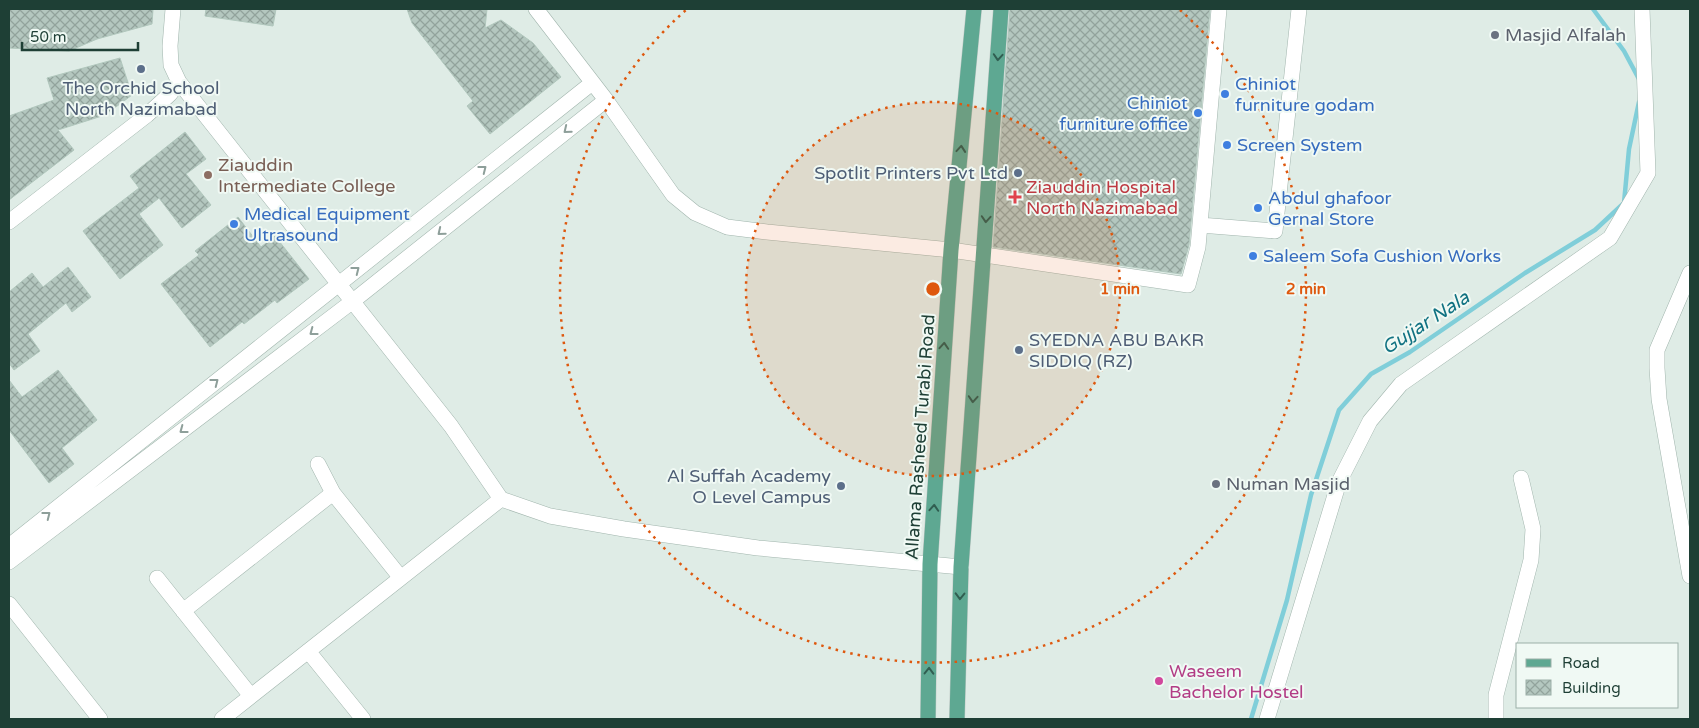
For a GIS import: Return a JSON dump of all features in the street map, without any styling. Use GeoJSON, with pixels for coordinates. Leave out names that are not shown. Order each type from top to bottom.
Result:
{"type":"FeatureCollection","features":[{"type":"Feature","properties":{"kind":"main road","name":"Allama Rasheed Turabi Road"},"geometry":{"type":"LineString","coordinates":[[928,719],[930,564],[951,250],[974,9]]}},
{"type":"Feature","properties":{"kind":"main road"},"geometry":{"type":"LineString","coordinates":[[957,719],[961,567],[1001,9]]}},
{"type":"Feature","properties":{"kind":"street"},"geometry":{"type":"LineString","coordinates":[[172,9],[171,65],[179,82],[451,426],[501,499],[550,516],[624,529],[758,548],[961,567]]}},
{"type":"Feature","properties":{"kind":"street"},"geometry":{"type":"LineString","coordinates":[[536,9],[606,100],[674,194],[695,213],[727,226],[743,229],[984,254],[1188,286],[1198,248],[1219,9]]}},
{"type":"Feature","properties":{"kind":"street"},"geometry":{"type":"LineString","coordinates":[[1200,224],[1275,231],[1298,9]]}},
{"type":"Feature","properties":{"kind":"street"},"geometry":{"type":"LineString","coordinates":[[1267,719],[1339,482],[1370,421],[1401,384],[1610,238],[1648,173],[1642,9]]}},
{"type":"Feature","properties":{"kind":"street"},"geometry":{"type":"LineString","coordinates":[[9,222],[147,115],[170,94],[179,82]]}},
{"type":"Feature","properties":{"kind":"street"},"geometry":{"type":"LineString","coordinates":[[9,546],[592,83]]}},
{"type":"Feature","properties":{"kind":"street"},"geometry":{"type":"LineString","coordinates":[[9,562],[353,302],[606,100]]}},
{"type":"Feature","properties":{"kind":"street"},"geometry":{"type":"LineString","coordinates":[[1690,273],[1657,350],[1657,368],[1659,399],[1690,576]]}},
{"type":"Feature","properties":{"kind":"street"},"geometry":{"type":"LineString","coordinates":[[318,464],[333,492],[401,578]]}},
{"type":"Feature","properties":{"kind":"street"},"geometry":{"type":"LineString","coordinates":[[1496,719],[1496,695],[1531,560],[1533,529],[1521,478]]}},
{"type":"Feature","properties":{"kind":"street"},"geometry":{"type":"LineString","coordinates":[[183,611],[333,492]]}},
{"type":"Feature","properties":{"kind":"street"},"geometry":{"type":"LineString","coordinates":[[222,719],[501,499]]}},
{"type":"Feature","properties":{"kind":"street"},"geometry":{"type":"LineString","coordinates":[[157,578],[251,696]]}},
{"type":"Feature","properties":{"kind":"street"},"geometry":{"type":"LineString","coordinates":[[9,604],[100,719]]}},
{"type":"Feature","properties":{"kind":"street"},"geometry":{"type":"LineString","coordinates":[[308,651],[363,719]]}},
{"type":"Feature","properties":{"kind":"building"},"geometry":{"type":"Polygon","coordinates":[[[9,9],[153,9],[152,24],[97,39],[69,51],[9,48],[9,9]]]}},
{"type":"Feature","properties":{"kind":"building"},"geometry":{"type":"Polygon","coordinates":[[[206,9],[276,9],[273,26],[205,16],[206,9]]]}},
{"type":"Feature","properties":{"kind":"building"},"geometry":{"type":"Polygon","coordinates":[[[407,9],[487,9],[485,28],[501,20],[533,43],[561,77],[490,134],[467,106],[473,101],[412,23],[407,9]]]}},
{"type":"Feature","properties":{"kind":"building"},"geometry":{"type":"Polygon","coordinates":[[[1010,9],[1210,9],[1189,245],[1181,274],[993,247],[1010,9]]]}},
{"type":"Feature","properties":{"kind":"building"},"geometry":{"type":"Polygon","coordinates":[[[120,58],[132,95],[105,115],[58,130],[74,150],[9,200],[9,116],[54,100],[47,78],[120,58]]]}},
{"type":"Feature","properties":{"kind":"building"},"geometry":{"type":"Polygon","coordinates":[[[185,132],[206,159],[186,174],[211,205],[182,228],[159,198],[139,214],[163,245],[120,279],[83,231],[139,188],[130,176],[185,132]]]}},
{"type":"Feature","properties":{"kind":"building"},"geometry":{"type":"Polygon","coordinates":[[[238,217],[261,247],[275,236],[309,279],[277,303],[275,300],[244,324],[242,322],[210,347],[161,284],[199,255],[195,251],[238,217]]]}},
{"type":"Feature","properties":{"kind":"building"},"geometry":{"type":"Polygon","coordinates":[[[68,267],[91,297],[72,312],[66,303],[28,334],[40,351],[14,370],[9,363],[9,292],[32,273],[43,287],[68,267]]]}},
{"type":"Feature","properties":{"kind":"building"},"geometry":{"type":"Polygon","coordinates":[[[58,370],[97,420],[62,448],[74,464],[49,483],[9,430],[9,380],[22,397],[58,370]]]}},
{"type":"Feature","properties":{"kind":"waterway","name":"Gujjar Nala"},"geometry":{"type":"LineString","coordinates":[[1593,9],[1624,51],[1640,81]]}},
{"type":"Feature","properties":{"kind":"waterway","name":"Gujjar Nala"},"geometry":{"type":"LineString","coordinates":[[1251,719],[1287,600],[1311,495],[1339,410],[1371,374],[1410,352],[1525,273],[1595,230],[1624,203],[1629,149],[1639,102]]}},
{"type":"Feature","properties":{"kind":"place","name":"Masjid Alfalah"},"geometry":{"type":"Point","coordinates":[1495,35]}},
{"type":"Feature","properties":{"kind":"place","name":"The Orchid School North Nazimabad"},"geometry":{"type":"Point","coordinates":[141,69]}},
{"type":"Feature","properties":{"kind":"place","name":"Chiniot furniture godam"},"geometry":{"type":"Point","coordinates":[1225,94]}},
{"type":"Feature","properties":{"kind":"place","name":"Chiniot furniture office"},"geometry":{"type":"Point","coordinates":[1198,113]}},
{"type":"Feature","properties":{"kind":"place","name":"Screen System"},"geometry":{"type":"Point","coordinates":[1227,145]}},
{"type":"Feature","properties":{"kind":"place","name":"Spotlit Printers Pvt Ltd"},"geometry":{"type":"Point","coordinates":[1018,173]}},
{"type":"Feature","properties":{"kind":"place","name":"Ziauddin Intermediate College"},"geometry":{"type":"Point","coordinates":[208,175]}},
{"type":"Feature","properties":{"kind":"place","name":"Ziauddin Hospital North Nazimabad"},"geometry":{"type":"Point","coordinates":[1015,197]}},
{"type":"Feature","properties":{"kind":"place","name":"Abdul ghafoor Gernal Store"},"geometry":{"type":"Point","coordinates":[1258,208]}},
{"type":"Feature","properties":{"kind":"place","name":"Medical Equipment Ultrasound"},"geometry":{"type":"Point","coordinates":[234,224]}},
{"type":"Feature","properties":{"kind":"place","name":"Saleem Sofa Cushion Works"},"geometry":{"type":"Point","coordinates":[1253,256]}},
{"type":"Feature","properties":{"kind":"place","name":"SYEDNA ABU BAKR SIDDIQ (RZ)"},"geometry":{"type":"Point","coordinates":[1019,350]}},
{"type":"Feature","properties":{"kind":"place","name":"Numan Masjid"},"geometry":{"type":"Point","coordinates":[1216,484]}},
{"type":"Feature","properties":{"kind":"place","name":"Al Suffah Academy O Level Campus"},"geometry":{"type":"Point","coordinates":[841,486]}},
{"type":"Feature","properties":{"kind":"place","name":"Waseem Bachelor Hostel"},"geometry":{"type":"Point","coordinates":[1159,681]}}]}
